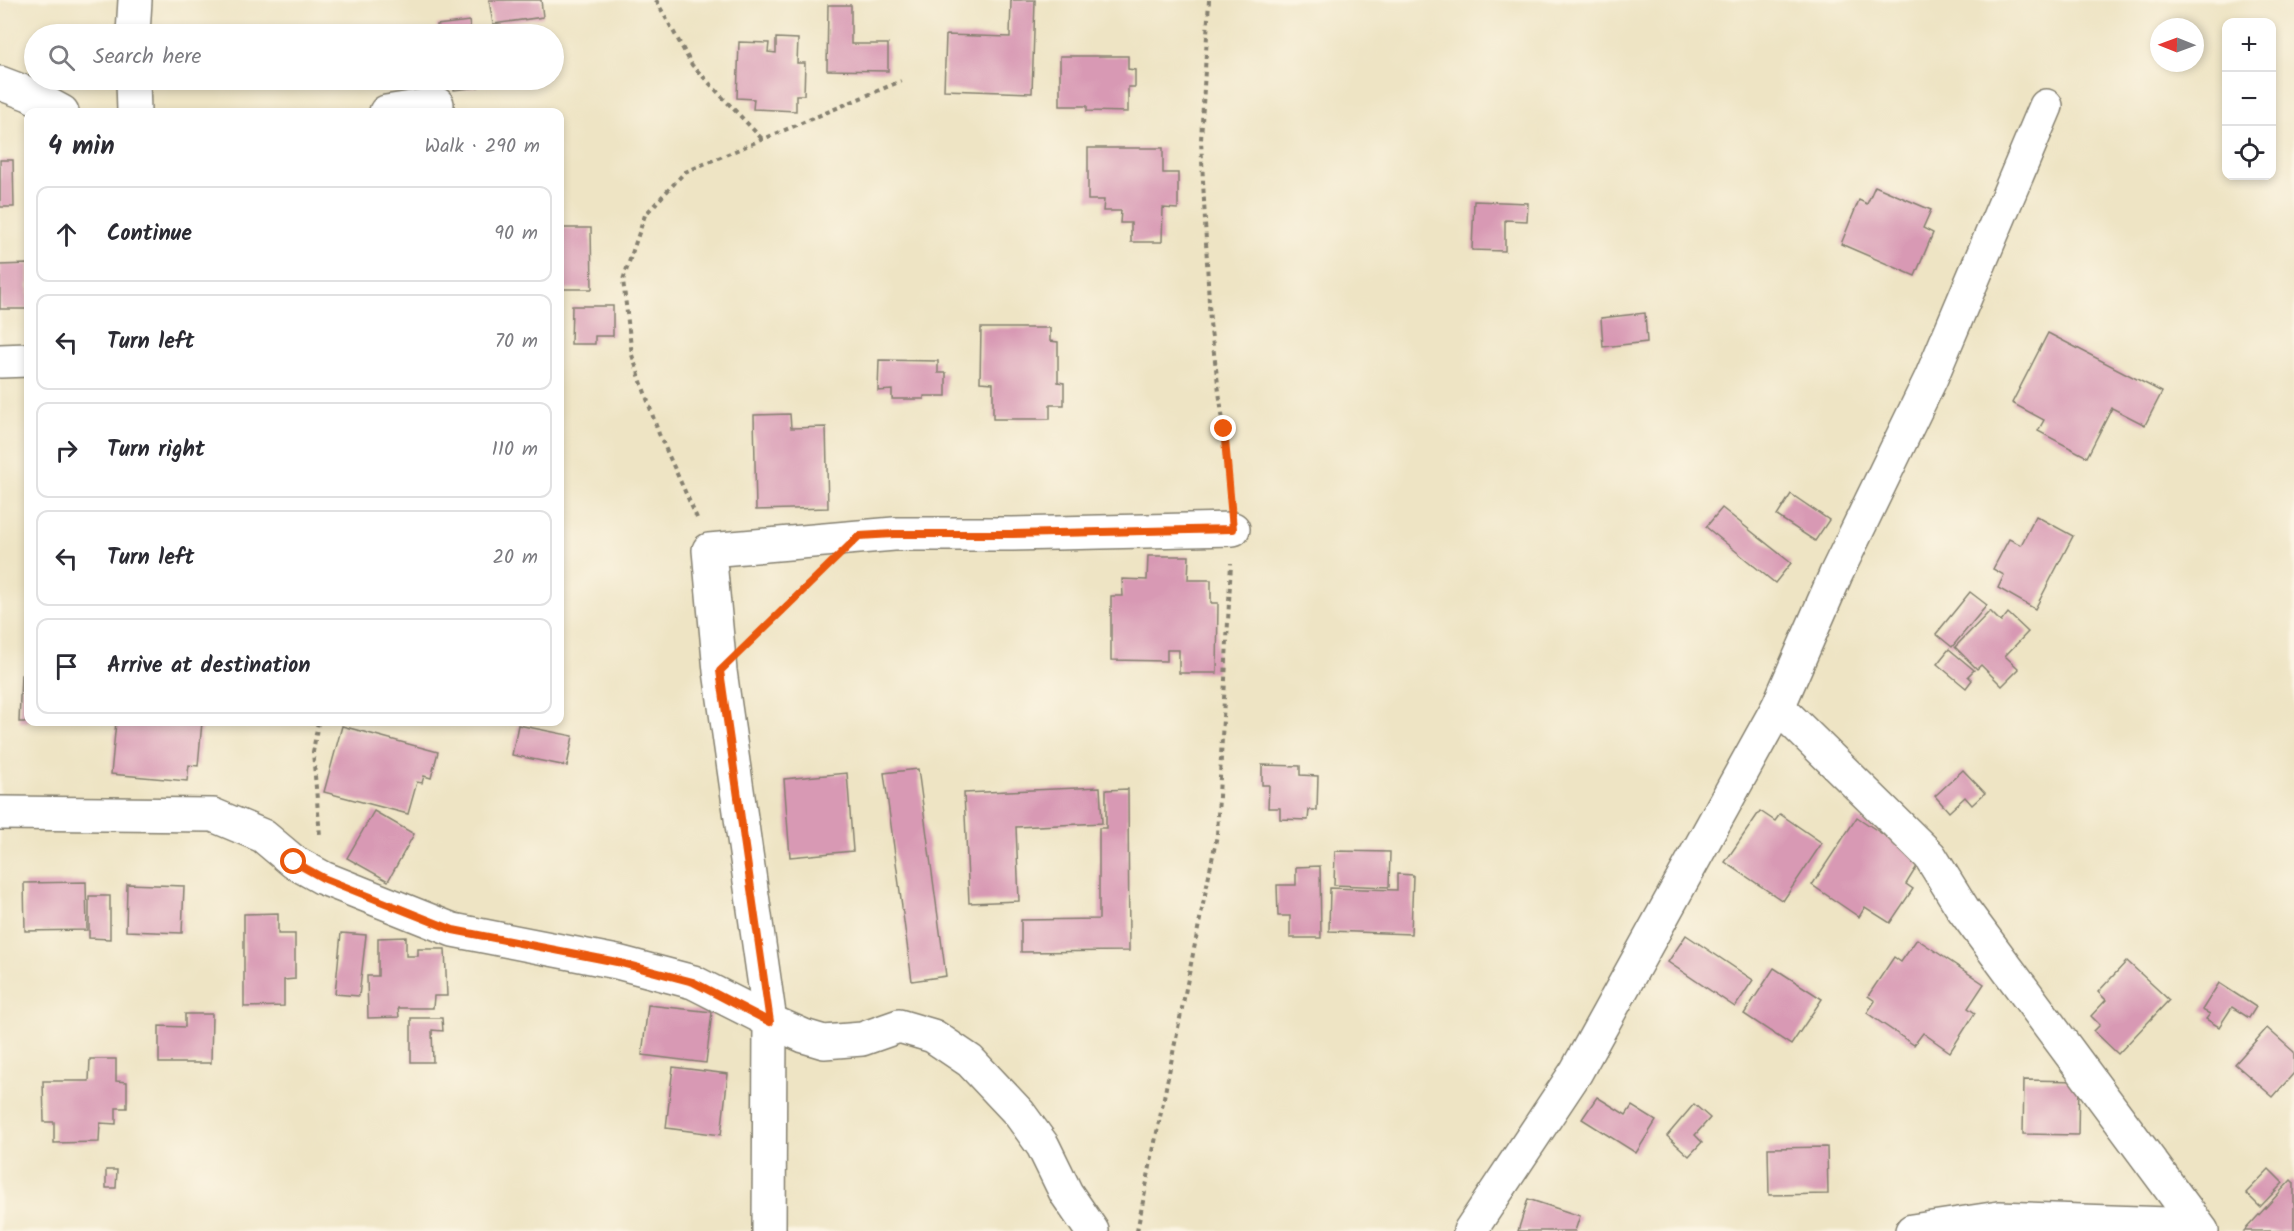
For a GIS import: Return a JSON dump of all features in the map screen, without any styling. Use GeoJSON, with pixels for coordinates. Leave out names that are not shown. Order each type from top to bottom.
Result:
{"type":"FeatureCollection","features":[{"type":"Feature","properties":{"kind":"street"},"geometry":{"type":"LineString","coordinates":[[134,24],[135,0]]}},
{"type":"Feature","properties":{"kind":"street"},"geometry":{"type":"LineString","coordinates":[[0,83],[29,94],[55,108]]}},
{"type":"Feature","properties":{"kind":"street"},"geometry":{"type":"LineString","coordinates":[[134,90],[134,108]]}},
{"type":"Feature","properties":{"kind":"street"},"geometry":{"type":"LineString","coordinates":[[412,108],[437,104]]}},
{"type":"Feature","properties":{"kind":"street"},"geometry":{"type":"LineString","coordinates":[[1470,1231],[1576,1072],[1778,707],[1836,574],[1931,378],[2046,106]]}},
{"type":"Feature","properties":{"kind":"street"},"geometry":{"type":"LineString","coordinates":[[0,361],[24,360]]}},
{"type":"Feature","properties":{"kind":"street"},"geometry":{"type":"LineString","coordinates":[[769,1231],[770,1022],[720,671],[709,550],[894,534],[1233,529]]}},
{"type":"Feature","properties":{"kind":"street"},"geometry":{"type":"LineString","coordinates":[[1778,707],[1930,856],[1963,909],[2185,1228]]}},
{"type":"Feature","properties":{"kind":"street"},"geometry":{"type":"LineString","coordinates":[[0,813],[213,814],[263,836],[294,862],[323,878],[453,930],[617,962],[693,982],[770,1022],[824,1042],[862,1039],[899,1026],[933,1036],[970,1061],[1019,1113],[1043,1146],[1066,1193],[1092,1231]]}},
{"type":"Feature","properties":{"kind":"street"},"geometry":{"type":"LineString","coordinates":[[1912,1231],[1999,1218],[2185,1228]]}},
{"type":"Feature","properties":{"kind":"path"},"geometry":{"type":"LineString","coordinates":[[656,0],[692,65],[764,140]]}},
{"type":"Feature","properties":{"kind":"path"},"geometry":{"type":"LineString","coordinates":[[1137,1231],[1217,835],[1233,529],[1224,429],[1210,323],[1201,152],[1209,0]]}},
{"type":"Feature","properties":{"kind":"path"},"geometry":{"type":"LineString","coordinates":[[709,550],[691,502],[659,434],[632,355],[623,280],[645,215],[685,172],[901,81]]}},
{"type":"Feature","properties":{"kind":"path"},"geometry":{"type":"LineString","coordinates":[[720,671],[859,536]]}},
{"type":"Feature","properties":{"kind":"path"},"geometry":{"type":"LineString","coordinates":[[317,726],[313,752],[323,878]]}},
{"type":"Feature","properties":{"kind":"building"},"geometry":{"type":"Polygon","coordinates":[[[489,0],[541,0],[543,17],[493,24],[489,0]]]}},
{"type":"Feature","properties":{"kind":"building"},"geometry":{"type":"Polygon","coordinates":[[[1011,0],[1035,0],[1032,93],[944,90],[946,35],[1010,37],[1011,0]]]}},
{"type":"Feature","properties":{"kind":"building"},"geometry":{"type":"Polygon","coordinates":[[[828,5],[851,5],[851,44],[888,44],[888,71],[827,70],[828,5]]]}},
{"type":"Feature","properties":{"kind":"building"},"geometry":{"type":"Polygon","coordinates":[[[469,21],[469,24],[445,24],[469,21]]]}},
{"type":"Feature","properties":{"kind":"building"},"geometry":{"type":"Polygon","coordinates":[[[776,38],[798,39],[797,63],[805,63],[804,95],[796,95],[796,111],[753,109],[754,99],[737,98],[739,42],[769,43],[768,52],[776,53],[776,38]]]}},
{"type":"Feature","properties":{"kind":"building"},"geometry":{"type":"Polygon","coordinates":[[[1060,56],[1128,56],[1128,69],[1135,70],[1135,87],[1128,87],[1128,112],[1087,111],[1087,106],[1060,106],[1060,56]]]}},
{"type":"Feature","properties":{"kind":"building"},"geometry":{"type":"Polygon","coordinates":[[[1088,148],[1163,148],[1163,173],[1178,173],[1178,209],[1163,208],[1162,242],[1131,242],[1131,223],[1120,223],[1121,211],[1103,211],[1104,200],[1088,200],[1088,148]]]}},
{"type":"Feature","properties":{"kind":"building"},"geometry":{"type":"Polygon","coordinates":[[[0,160],[13,160],[14,207],[0,207],[0,160]]]}},
{"type":"Feature","properties":{"kind":"building"},"geometry":{"type":"Polygon","coordinates":[[[1875,186],[1931,210],[1923,228],[1933,233],[1915,276],[1841,244],[1859,200],[1867,204],[1875,186]]]}},
{"type":"Feature","properties":{"kind":"building"},"geometry":{"type":"Polygon","coordinates":[[[1474,201],[1528,203],[1527,221],[1505,220],[1505,251],[1472,250],[1474,201]]]}},
{"type":"Feature","properties":{"kind":"building"},"geometry":{"type":"Polygon","coordinates":[[[564,228],[591,228],[592,289],[564,289],[564,228]]]}},
{"type":"Feature","properties":{"kind":"building"},"geometry":{"type":"Polygon","coordinates":[[[24,264],[24,309],[0,309],[0,265],[24,264]]]}},
{"type":"Feature","properties":{"kind":"building"},"geometry":{"type":"Polygon","coordinates":[[[572,306],[613,306],[613,336],[595,336],[595,344],[571,344],[572,306]]]}},
{"type":"Feature","properties":{"kind":"building"},"geometry":{"type":"Polygon","coordinates":[[[1645,313],[1647,342],[1603,347],[1601,318],[1645,313]]]}},
{"type":"Feature","properties":{"kind":"building"},"geometry":{"type":"Polygon","coordinates":[[[981,328],[1050,328],[1050,341],[1058,342],[1058,382],[1064,383],[1064,405],[1050,405],[1050,419],[993,419],[993,383],[980,382],[981,328]]]}},
{"type":"Feature","properties":{"kind":"building"},"geometry":{"type":"Polygon","coordinates":[[[2048,333],[2162,392],[2145,425],[2112,408],[2087,457],[2038,431],[2044,420],[2012,403],[2048,333]]]}},
{"type":"Feature","properties":{"kind":"building"},"geometry":{"type":"Polygon","coordinates":[[[879,360],[938,361],[938,373],[946,373],[946,396],[892,399],[892,390],[878,391],[879,360]]]}},
{"type":"Feature","properties":{"kind":"building"},"geometry":{"type":"Polygon","coordinates":[[[790,414],[791,428],[826,427],[828,508],[756,510],[754,415],[790,414]]]}},
{"type":"Feature","properties":{"kind":"building"},"geometry":{"type":"Polygon","coordinates":[[[1791,494],[1829,520],[1815,541],[1777,516],[1791,494]]]}},
{"type":"Feature","properties":{"kind":"building"},"geometry":{"type":"Polygon","coordinates":[[[1722,508],[1791,563],[1775,583],[1706,527],[1722,508]]]}},
{"type":"Feature","properties":{"kind":"building"},"geometry":{"type":"Polygon","coordinates":[[[2036,516],[2073,536],[2035,609],[1998,588],[2004,575],[1993,569],[2009,539],[2021,545],[2036,516]]]}},
{"type":"Feature","properties":{"kind":"building"},"geometry":{"type":"Polygon","coordinates":[[[1148,556],[1189,556],[1188,580],[1211,580],[1211,603],[1218,603],[1217,673],[1179,673],[1179,650],[1167,650],[1167,661],[1111,660],[1111,596],[1123,596],[1122,579],[1147,580],[1148,556]]]}},
{"type":"Feature","properties":{"kind":"building"},"geometry":{"type":"Polygon","coordinates":[[[1970,592],[1987,605],[1952,647],[1936,634],[1970,592]]]}},
{"type":"Feature","properties":{"kind":"building"},"geometry":{"type":"Polygon","coordinates":[[[1990,611],[2001,622],[2008,613],[2028,632],[2005,656],[2019,669],[2002,686],[1981,665],[1977,669],[1955,647],[1990,611]]]}},
{"type":"Feature","properties":{"kind":"building"},"geometry":{"type":"Polygon","coordinates":[[[1949,649],[1974,670],[1968,676],[1972,680],[1966,688],[1937,664],[1949,649]]]}},
{"type":"Feature","properties":{"kind":"building"},"geometry":{"type":"Polygon","coordinates":[[[21,675],[24,675],[24,722],[19,722],[21,675]]]}},
{"type":"Feature","properties":{"kind":"building"},"geometry":{"type":"Polygon","coordinates":[[[116,726],[202,726],[198,766],[189,765],[187,781],[111,774],[116,726]]]}},
{"type":"Feature","properties":{"kind":"building"},"geometry":{"type":"Polygon","coordinates":[[[342,726],[438,752],[431,778],[424,776],[422,783],[417,782],[408,814],[324,792],[342,726]]]}},
{"type":"Feature","properties":{"kind":"building"},"geometry":{"type":"Polygon","coordinates":[[[518,726],[573,736],[567,766],[512,755],[518,726]]]}},
{"type":"Feature","properties":{"kind":"building"},"geometry":{"type":"Polygon","coordinates":[[[1262,765],[1300,766],[1300,775],[1318,776],[1317,810],[1309,810],[1308,820],[1280,819],[1280,808],[1268,808],[1269,785],[1262,785],[1262,765]]]}},
{"type":"Feature","properties":{"kind":"building"},"geometry":{"type":"Polygon","coordinates":[[[918,769],[946,976],[912,981],[884,773],[918,769]]]}},
{"type":"Feature","properties":{"kind":"building"},"geometry":{"type":"Polygon","coordinates":[[[1963,770],[1985,793],[1972,805],[1965,797],[1949,812],[1935,796],[1963,770]]]}},
{"type":"Feature","properties":{"kind":"building"},"geometry":{"type":"Polygon","coordinates":[[[847,773],[853,851],[790,857],[784,779],[847,773]]]}},
{"type":"Feature","properties":{"kind":"building"},"geometry":{"type":"Polygon","coordinates":[[[1100,787],[1102,823],[1016,827],[1019,901],[969,903],[964,793],[1100,787]]]}},
{"type":"Feature","properties":{"kind":"building"},"geometry":{"type":"Polygon","coordinates":[[[1128,789],[1129,951],[1021,952],[1021,920],[1099,919],[1099,828],[1106,828],[1106,790],[1128,789]]]}},
{"type":"Feature","properties":{"kind":"building"},"geometry":{"type":"Polygon","coordinates":[[[374,811],[414,834],[388,881],[347,858],[374,811]]]}},
{"type":"Feature","properties":{"kind":"building"},"geometry":{"type":"Polygon","coordinates":[[[1760,811],[1775,821],[1780,814],[1822,843],[1783,901],[1725,862],[1760,811]]]}},
{"type":"Feature","properties":{"kind":"building"},"geometry":{"type":"Polygon","coordinates":[[[1857,817],[1921,860],[1906,884],[1913,889],[1890,923],[1865,907],[1859,917],[1812,885],[1857,817]]]}},
{"type":"Feature","properties":{"kind":"building"},"geometry":{"type":"Polygon","coordinates":[[[1335,851],[1390,852],[1389,887],[1334,885],[1335,851]]]}},
{"type":"Feature","properties":{"kind":"building"},"geometry":{"type":"Polygon","coordinates":[[[1320,866],[1321,938],[1290,938],[1290,916],[1278,916],[1277,885],[1296,885],[1296,867],[1320,866]]]}},
{"type":"Feature","properties":{"kind":"building"},"geometry":{"type":"Polygon","coordinates":[[[1397,874],[1413,875],[1411,934],[1329,931],[1330,888],[1397,890],[1397,874]]]}},
{"type":"Feature","properties":{"kind":"building"},"geometry":{"type":"Polygon","coordinates":[[[86,882],[87,930],[25,931],[24,883],[86,882]]]}},
{"type":"Feature","properties":{"kind":"building"},"geometry":{"type":"Polygon","coordinates":[[[127,884],[184,886],[182,933],[126,931],[127,884]]]}},
{"type":"Feature","properties":{"kind":"building"},"geometry":{"type":"Polygon","coordinates":[[[89,896],[110,896],[110,939],[89,938],[89,896]]]}},
{"type":"Feature","properties":{"kind":"building"},"geometry":{"type":"Polygon","coordinates":[[[278,913],[278,934],[295,934],[295,979],[284,980],[284,1006],[244,1007],[244,914],[278,913]]]}},
{"type":"Feature","properties":{"kind":"building"},"geometry":{"type":"Polygon","coordinates":[[[341,933],[366,935],[359,996],[335,994],[341,933]]]}},
{"type":"Feature","properties":{"kind":"building"},"geometry":{"type":"Polygon","coordinates":[[[1686,935],[1753,980],[1735,1007],[1668,962],[1686,935]]]}},
{"type":"Feature","properties":{"kind":"building"},"geometry":{"type":"Polygon","coordinates":[[[406,937],[406,956],[418,956],[418,949],[445,949],[447,996],[434,996],[433,1008],[398,1008],[399,1017],[368,1018],[367,976],[378,976],[378,938],[406,937]]]}},
{"type":"Feature","properties":{"kind":"building"},"geometry":{"type":"Polygon","coordinates":[[[1917,939],[1984,984],[1968,1008],[1975,1013],[1950,1052],[1923,1033],[1914,1045],[1867,1013],[1875,1001],[1868,996],[1894,957],[1901,962],[1917,939]]]}},
{"type":"Feature","properties":{"kind":"building"},"geometry":{"type":"Polygon","coordinates":[[[2127,961],[2169,1000],[2118,1054],[2094,1031],[2100,1025],[2091,1016],[2106,1000],[2098,992],[2127,961]]]}},
{"type":"Feature","properties":{"kind":"building"},"geometry":{"type":"Polygon","coordinates":[[[1774,968],[1822,999],[1791,1045],[1744,1014],[1774,968]]]}},
{"type":"Feature","properties":{"kind":"building"},"geometry":{"type":"Polygon","coordinates":[[[2219,983],[2256,1007],[2249,1018],[2232,1007],[2219,1027],[2206,1019],[2210,1014],[2202,1010],[2219,983]]]}},
{"type":"Feature","properties":{"kind":"building"},"geometry":{"type":"Polygon","coordinates":[[[648,1005],[712,1012],[706,1063],[642,1055],[648,1005]]]}},
{"type":"Feature","properties":{"kind":"building"},"geometry":{"type":"Polygon","coordinates":[[[185,1014],[212,1014],[211,1063],[159,1063],[159,1026],[185,1027],[185,1014]]]}},
{"type":"Feature","properties":{"kind":"building"},"geometry":{"type":"Polygon","coordinates":[[[411,1018],[442,1018],[443,1031],[432,1030],[433,1062],[411,1062],[411,1018]]]}},
{"type":"Feature","properties":{"kind":"building"},"geometry":{"type":"Polygon","coordinates":[[[2267,1028],[2294,1052],[2294,1073],[2273,1097],[2235,1064],[2267,1028]]]}},
{"type":"Feature","properties":{"kind":"building"},"geometry":{"type":"Polygon","coordinates":[[[90,1059],[116,1059],[116,1081],[127,1082],[127,1108],[116,1108],[116,1124],[100,1123],[99,1142],[54,1143],[54,1122],[44,1122],[43,1081],[89,1081],[90,1059]]]}},
{"type":"Feature","properties":{"kind":"building"},"geometry":{"type":"Polygon","coordinates":[[[673,1067],[728,1074],[721,1135],[666,1128],[673,1067]]]}},
{"type":"Feature","properties":{"kind":"building"},"geometry":{"type":"Polygon","coordinates":[[[2024,1080],[2079,1081],[2078,1135],[2023,1134],[2024,1080]]]}},
{"type":"Feature","properties":{"kind":"building"},"geometry":{"type":"Polygon","coordinates":[[[1597,1097],[1626,1115],[1632,1106],[1656,1121],[1636,1153],[1582,1119],[1597,1097]]]}},
{"type":"Feature","properties":{"kind":"building"},"geometry":{"type":"Polygon","coordinates":[[[1694,1104],[1710,1118],[1695,1135],[1702,1142],[1689,1156],[1667,1136],[1694,1104]]]}},
{"type":"Feature","properties":{"kind":"building"},"geometry":{"type":"Polygon","coordinates":[[[1827,1147],[1828,1194],[1769,1195],[1768,1148],[1827,1147]]]}},
{"type":"Feature","properties":{"kind":"building"},"geometry":{"type":"Polygon","coordinates":[[[2269,1169],[2283,1183],[2260,1207],[2246,1193],[2269,1169]]]}},
{"type":"Feature","properties":{"kind":"building"},"geometry":{"type":"Polygon","coordinates":[[[106,1170],[117,1170],[116,1188],[106,1188],[106,1170]]]}},
{"type":"Feature","properties":{"kind":"building"},"geometry":{"type":"Polygon","coordinates":[[[2291,1180],[2294,1183],[2294,1231],[2244,1231],[2291,1180]]]}},
{"type":"Feature","properties":{"kind":"building"},"geometry":{"type":"Polygon","coordinates":[[[1528,1199],[1580,1216],[1575,1231],[1518,1231],[1528,1199]]]}},
{"type":"Feature","properties":{"kind":"route"},"geometry":{"type":"LineString","coordinates":[[294,862],[323,878],[453,930],[617,962],[693,982],[770,1022],[720,671],[859,536],[1233,529],[1224,429]]}}]}
